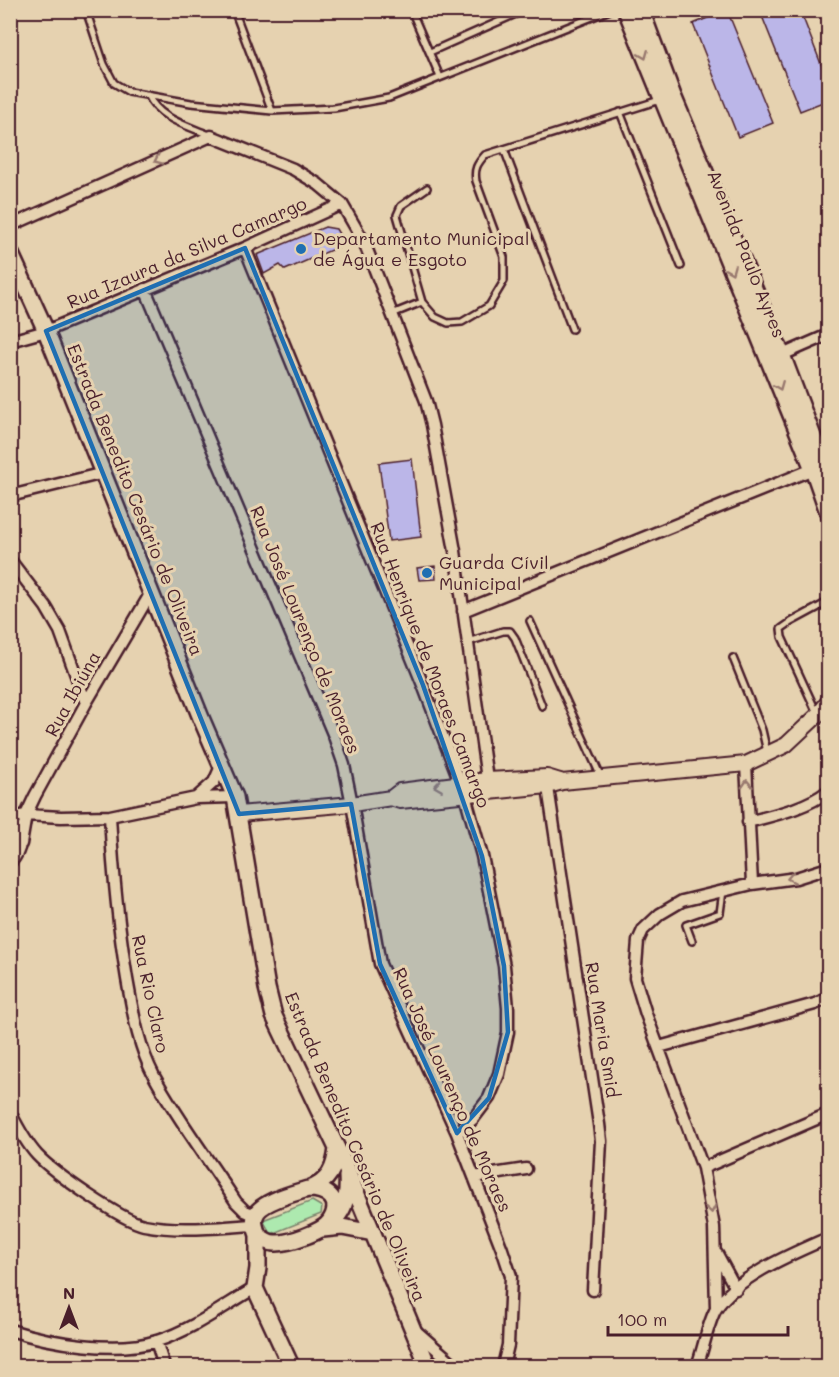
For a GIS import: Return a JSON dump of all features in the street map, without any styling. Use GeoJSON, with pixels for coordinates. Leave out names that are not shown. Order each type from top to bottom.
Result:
{"type":"FeatureCollection","features":[{"type":"Feature","properties":{"kind":"main road","name":"Avenida Paulo Ayres"},"geometry":{"type":"LineString","coordinates":[[626,10],[667,96],[782,356],[828,476]]}},
{"type":"Feature","properties":{"kind":"main road","name":"Avenida Paulo Ayres"},"geometry":{"type":"LineString","coordinates":[[641,10],[667,96],[828,512]]}},
{"type":"Feature","properties":{"kind":"main road","name":"Estrada Benedito Cesário de Oliveira"},"geometry":{"type":"LineString","coordinates":[[10,252],[46,331],[201,718],[235,797],[267,988],[274,1016],[337,1148],[428,1366]]}},
{"type":"Feature","properties":{"kind":"main road"},"geometry":{"type":"LineString","coordinates":[[757,332],[768,350],[776,356],[782,356]]}},
{"type":"Feature","properties":{"kind":"main road"},"geometry":{"type":"LineString","coordinates":[[314,1189],[331,1174],[337,1148]]}},
{"type":"Feature","properties":{"kind":"main road"},"geometry":{"type":"LineString","coordinates":[[273,1243],[287,1242],[323,1227],[339,1216],[346,1196],[346,1170]]}},
{"type":"Feature","properties":{"kind":"main road"},"geometry":{"type":"LineString","coordinates":[[314,1189],[329,1194],[334,1204],[333,1213],[323,1227]]}},
{"type":"Feature","properties":{"kind":"main road"},"geometry":{"type":"LineString","coordinates":[[291,1366],[255,1288],[258,1268],[256,1225],[261,1208],[275,1201],[314,1189],[330,1190],[346,1196],[362,1207]]}},
{"type":"Feature","properties":{"kind":"main road"},"geometry":{"type":"LineString","coordinates":[[256,1225],[273,1243]]}},
{"type":"Feature","properties":{"kind":"main road"},"geometry":{"type":"LineString","coordinates":[[323,1227],[357,1228],[373,1233]]}},
{"type":"Feature","properties":{"kind":"main road"},"geometry":{"type":"LineString","coordinates":[[258,1268],[273,1243]]}},
{"type":"Feature","properties":{"kind":"street"},"geometry":{"type":"LineString","coordinates":[[10,226],[211,135],[293,169],[318,184],[342,204],[364,242],[426,401],[455,551],[488,786]]}},
{"type":"Feature","properties":{"kind":"street","name":"Rua Izaura da Silva Camargo"},"geometry":{"type":"LineString","coordinates":[[10,341],[46,331],[245,248],[342,204]]}},
{"type":"Feature","properties":{"kind":"street","name":"Rua Henrique de Moraes Camargo"},"geometry":{"type":"LineString","coordinates":[[245,248],[423,685],[463,789],[482,856],[504,966],[508,1032],[500,1074],[489,1098],[457,1133]]}},
{"type":"Feature","properties":{"kind":"street","name":"Rua José Lourenço de Moraes"},"geometry":{"type":"LineString","coordinates":[[145,289],[334,736],[344,765],[380,964],[457,1133],[511,1276],[508,1346],[504,1366]]}},
{"type":"Feature","properties":{"kind":"street"},"geometry":{"type":"LineString","coordinates":[[782,356],[828,334]]}},
{"type":"Feature","properties":{"kind":"street"},"geometry":{"type":"LineString","coordinates":[[463,611],[813,469]]}},
{"type":"Feature","properties":{"kind":"street"},"geometry":{"type":"LineString","coordinates":[[10,496],[104,473]]}},
{"type":"Feature","properties":{"kind":"street"},"geometry":{"type":"LineString","coordinates":[[10,560],[46,607],[60,631],[86,703]]}},
{"type":"Feature","properties":{"kind":"street","name":"Rua Ibiúna"},"geometry":{"type":"LineString","coordinates":[[11,863],[18,854],[26,815],[86,703],[152,591]]}},
{"type":"Feature","properties":{"kind":"street"},"geometry":{"type":"LineString","coordinates":[[239,814],[352,804],[391,798],[400,801],[488,786],[562,782],[746,764],[786,745],[818,715],[828,702]]}},
{"type":"Feature","properties":{"kind":"street"},"geometry":{"type":"LineString","coordinates":[[196,798],[214,782],[222,764]]}},
{"type":"Feature","properties":{"kind":"street"},"geometry":{"type":"LineString","coordinates":[[746,764],[752,884]]}},
{"type":"Feature","properties":{"kind":"street","name":"Rua Maria Smid"},"geometry":{"type":"LineString","coordinates":[[547,782],[599,1124],[600,1153],[593,1290]]}},
{"type":"Feature","properties":{"kind":"street"},"geometry":{"type":"LineString","coordinates":[[748,822],[778,814],[828,791]]}},
{"type":"Feature","properties":{"kind":"street"},"geometry":{"type":"LineString","coordinates":[[21,844],[20,833],[10,820],[26,815],[110,816],[196,798],[235,797]]}},
{"type":"Feature","properties":{"kind":"street","name":"Rua Rio Claro"},"geometry":{"type":"LineString","coordinates":[[110,816],[117,919],[134,1017],[146,1057],[182,1122],[236,1202],[256,1225]]}},
{"type":"Feature","properties":{"kind":"street"},"geometry":{"type":"LineString","coordinates":[[697,1366],[716,1309],[714,1227],[704,1168],[646,1014],[635,978],[638,941],[644,930],[660,914],[682,901],[752,884],[796,878],[828,868]]}},
{"type":"Feature","properties":{"kind":"street"},"geometry":{"type":"LineString","coordinates":[[659,1047],[815,1004],[828,998]]}},
{"type":"Feature","properties":{"kind":"street"},"geometry":{"type":"LineString","coordinates":[[10,1112],[36,1154],[63,1178],[111,1209],[141,1224],[176,1229],[256,1225]]}},
{"type":"Feature","properties":{"kind":"street"},"geometry":{"type":"LineString","coordinates":[[704,1168],[828,1114]]}},
{"type":"Feature","properties":{"kind":"street"},"geometry":{"type":"LineString","coordinates":[[474,1177],[526,1168]]}},
{"type":"Feature","properties":{"kind":"street"},"geometry":{"type":"LineString","coordinates":[[716,1309],[736,1289],[759,1272],[828,1238]]}},
{"type":"Feature","properties":{"kind":"street"},"geometry":{"type":"LineString","coordinates":[[715,1251],[736,1289]]}},
{"type":"Feature","properties":{"kind":"street"},"geometry":{"type":"LineString","coordinates":[[10,1330],[56,1342],[85,1346],[127,1345],[156,1341],[187,1328],[255,1288]]}},
{"type":"Feature","properties":{"kind":"street"},"geometry":{"type":"LineString","coordinates":[[410,1326],[456,1366]]}},
{"type":"Feature","properties":{"kind":"street"},"geometry":{"type":"LineString","coordinates":[[156,1341],[164,1366]]}},
{"type":"Feature","properties":{"kind":"lane"},"geometry":{"type":"LineString","coordinates":[[86,10],[104,64],[114,83],[129,92],[199,104],[272,111],[334,108],[388,98],[610,10]]}},
{"type":"Feature","properties":{"kind":"lane"},"geometry":{"type":"LineString","coordinates":[[234,10],[272,111]]}},
{"type":"Feature","properties":{"kind":"lane"},"geometry":{"type":"LineString","coordinates":[[411,10],[440,77]]}},
{"type":"Feature","properties":{"kind":"lane"},"geometry":{"type":"LineString","coordinates":[[430,51],[525,10]]}},
{"type":"Feature","properties":{"kind":"lane"},"geometry":{"type":"LineString","coordinates":[[148,95],[153,106],[161,114],[211,135]]}},
{"type":"Feature","properties":{"kind":"lane"},"geometry":{"type":"LineString","coordinates":[[427,188],[401,206],[397,215],[422,302],[435,317],[448,323],[462,322],[489,306],[504,281],[504,257],[476,181],[477,163],[485,155],[667,96]]}},
{"type":"Feature","properties":{"kind":"lane"},"geometry":{"type":"LineString","coordinates":[[620,112],[681,266]]}},
{"type":"Feature","properties":{"kind":"lane"},"geometry":{"type":"LineString","coordinates":[[504,149],[572,329]]}},
{"type":"Feature","properties":{"kind":"lane"},"geometry":{"type":"LineString","coordinates":[[392,314],[422,302]]}},
{"type":"Feature","properties":{"kind":"lane"},"geometry":{"type":"LineString","coordinates":[[818,715],[782,637],[781,629],[828,602]]}},
{"type":"Feature","properties":{"kind":"lane"},"geometry":{"type":"LineString","coordinates":[[530,621],[602,778]]}},
{"type":"Feature","properties":{"kind":"lane"},"geometry":{"type":"LineString","coordinates":[[467,642],[510,631],[515,638],[542,706]]}},
{"type":"Feature","properties":{"kind":"lane"},"geometry":{"type":"LineString","coordinates":[[733,658],[762,730],[768,753]]}},
{"type":"Feature","properties":{"kind":"lane"},"geometry":{"type":"LineString","coordinates":[[692,941],[686,925],[720,913],[723,891]]}},
{"type":"Feature","properties":{"kind":"highlighted area"},"geometry":{"type":"Polygon","coordinates":[[[245,248],[423,685],[482,856],[504,966],[508,1032],[489,1098],[457,1133],[380,964],[351,804],[239,814],[46,331],[245,248]]]}},
{"type":"Feature","properties":{"kind":"green space"},"geometry":{"type":"Polygon","coordinates":[[[312,1201],[322,1207],[321,1214],[271,1234],[263,1220],[312,1201]]]}},
{"type":"Feature","properties":{"kind":"building"},"geometry":{"type":"Polygon","coordinates":[[[727,10],[773,123],[738,137],[693,24],[727,10]]]}},
{"type":"Feature","properties":{"kind":"building"},"geometry":{"type":"Polygon","coordinates":[[[764,10],[800,10],[828,82],[828,100],[800,111],[762,16],[766,14],[764,10]]]}},
{"type":"Feature","properties":{"kind":"building","name":"Departamento Municipal de Água e Esgoto"},"geometry":{"type":"Polygon","coordinates":[[[325,227],[336,229],[345,244],[285,270],[280,265],[264,274],[257,255],[325,227]]]}},
{"type":"Feature","properties":{"kind":"building"},"geometry":{"type":"Polygon","coordinates":[[[412,459],[421,537],[389,541],[379,463],[412,459]]]}},
{"type":"Feature","properties":{"kind":"building","name":"Guarda Cívil Municipal"},"geometry":{"type":"Polygon","coordinates":[[[435,566],[436,579],[419,580],[417,568],[435,566]]]}},
{"type":"Feature","properties":{"kind":"place","name":"Departamento Municipal de Água e Esgoto"},"geometry":{"type":"Point","coordinates":[301,249]}},
{"type":"Feature","properties":{"kind":"place","name":"Guarda Cívil Municipal"},"geometry":{"type":"Point","coordinates":[427,573]}}]}
